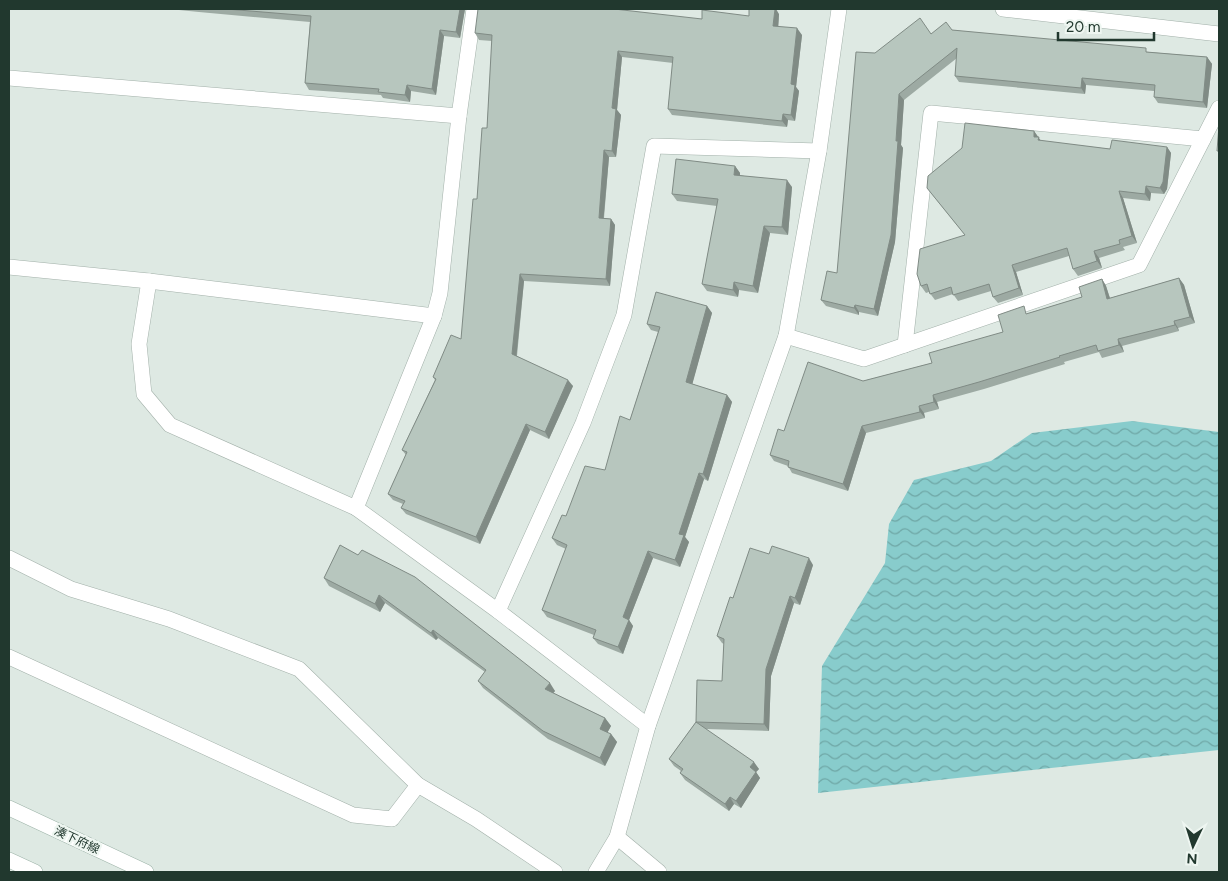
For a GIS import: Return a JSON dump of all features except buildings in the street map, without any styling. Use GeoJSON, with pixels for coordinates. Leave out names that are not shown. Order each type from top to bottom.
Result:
{"type":"FeatureCollection","features":[{"type":"Feature","properties":{"kind":"street"},"geometry":{"type":"LineString","coordinates":[[356,508],[434,316],[440,293],[459,116],[474,9]]}},
{"type":"Feature","properties":{"kind":"street"},"geometry":{"type":"LineString","coordinates":[[596,872],[617,836],[648,726],[786,336],[820,151],[839,9]]}},
{"type":"Feature","properties":{"kind":"street"},"geometry":{"type":"LineString","coordinates":[[1003,9],[1219,34]]}},
{"type":"Feature","properties":{"kind":"street"},"geometry":{"type":"LineString","coordinates":[[9,78],[459,116]]}},
{"type":"Feature","properties":{"kind":"street"},"geometry":{"type":"LineString","coordinates":[[786,336],[864,359],[1139,265],[1219,108]]}},
{"type":"Feature","properties":{"kind":"street"},"geometry":{"type":"LineString","coordinates":[[905,345],[931,113],[1203,139]]}},
{"type":"Feature","properties":{"kind":"street"},"geometry":{"type":"LineString","coordinates":[[498,611],[584,423],[624,315],[654,146],[820,151]]}},
{"type":"Feature","properties":{"kind":"street"},"geometry":{"type":"LineString","coordinates":[[9,267],[149,281],[434,316]]}},
{"type":"Feature","properties":{"kind":"street"},"geometry":{"type":"LineString","coordinates":[[149,281],[139,344],[144,394],[170,426],[356,508],[498,611],[648,726]]}},
{"type":"Feature","properties":{"kind":"street"},"geometry":{"type":"LineString","coordinates":[[9,558],[70,589],[169,619],[299,670],[418,785],[476,819],[555,872]]}},
{"type":"Feature","properties":{"kind":"street"},"geometry":{"type":"LineString","coordinates":[[9,657],[353,815],[392,819],[418,785]]}},
{"type":"Feature","properties":{"kind":"street","name":"湊下府線"},"geometry":{"type":"LineString","coordinates":[[9,808],[146,872]]}},
{"type":"Feature","properties":{"kind":"street"},"geometry":{"type":"LineString","coordinates":[[617,836],[660,872]]}},
{"type":"Feature","properties":{"kind":"street"},"geometry":{"type":"LineString","coordinates":[[9,860],[35,872]]}},
{"type":"Feature","properties":{"kind":"water"},"geometry":{"type":"Polygon","coordinates":[[[1132,421],[1219,432],[1219,750],[818,793],[822,666],[885,563],[889,524],[914,480],[991,461],[1032,433],[1132,421]]]}}]}
